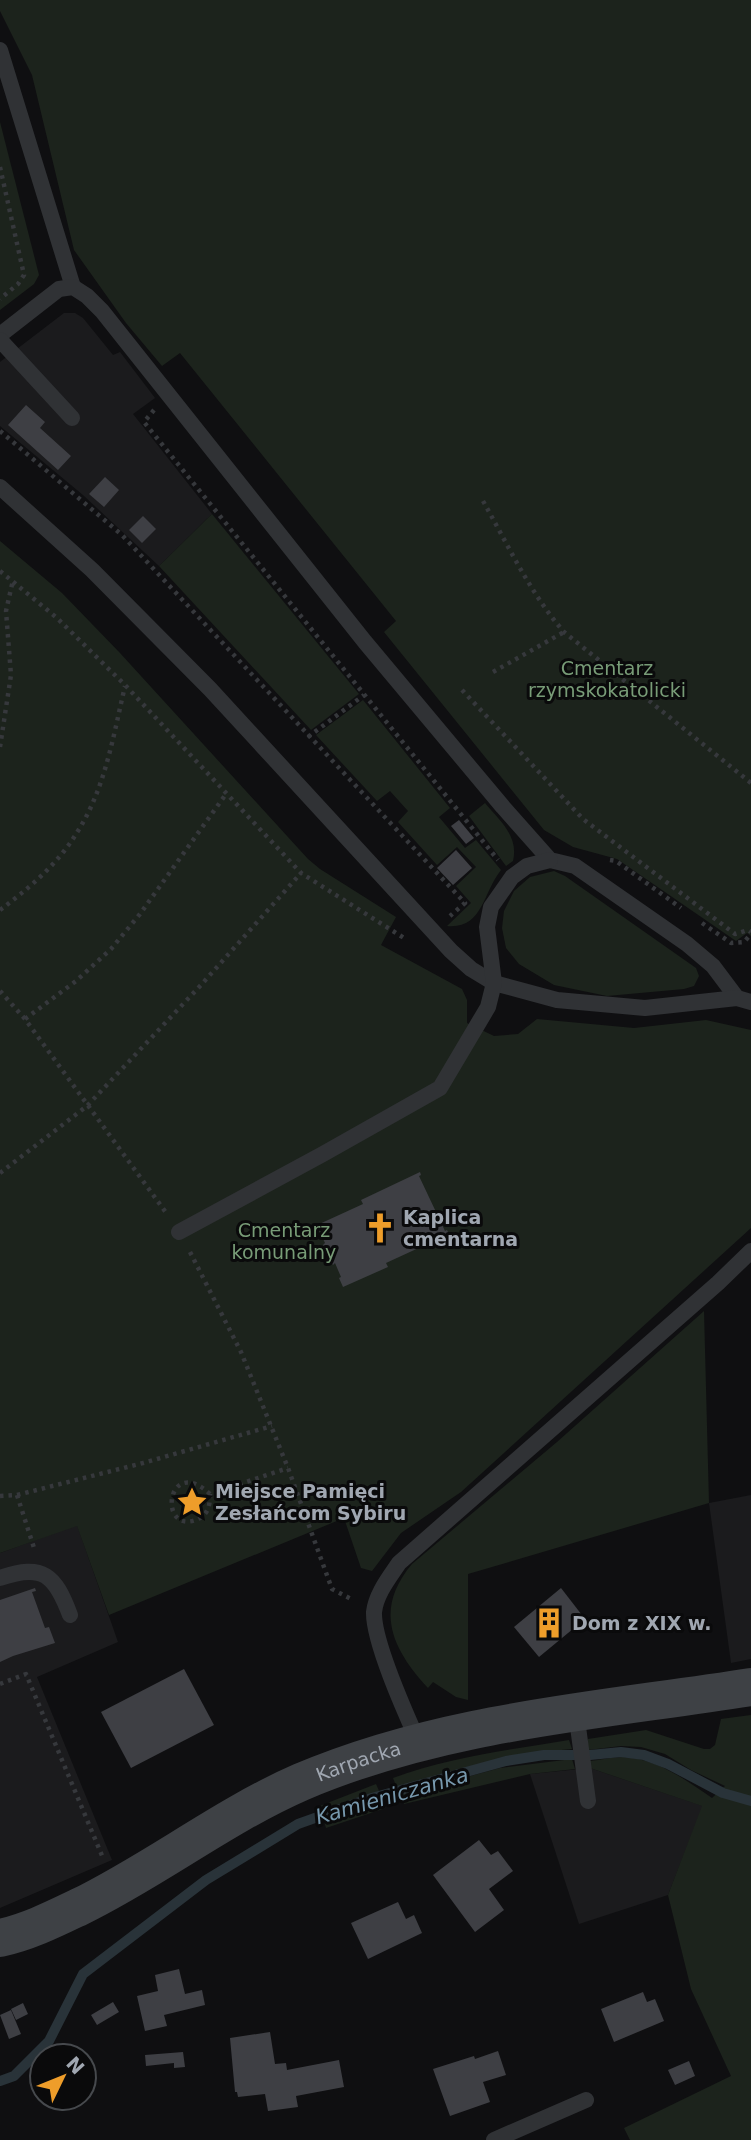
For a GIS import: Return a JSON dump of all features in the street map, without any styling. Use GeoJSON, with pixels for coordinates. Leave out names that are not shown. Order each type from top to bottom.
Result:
{"type":"FeatureCollection","features":[{"type":"Feature","properties":{"kind":"street","name":"Karpacka"},"geometry":{"type":"LineString","coordinates":[[0,1938],[34,1927],[113,1890],[299,1783],[370,1756],[418,1741],[482,1727],[577,1727],[751,1687]]}},
{"type":"Feature","properties":{"kind":"lane"},"geometry":{"type":"LineString","coordinates":[[0,50],[73,287],[102,310],[365,642],[550,860]]}},
{"type":"Feature","properties":{"kind":"lane"},"geometry":{"type":"LineString","coordinates":[[72,418],[0,337],[59,289],[73,287]]}},
{"type":"Feature","properties":{"kind":"lane"},"geometry":{"type":"LineString","coordinates":[[0,487],[92,570],[210,689],[451,951],[471,969],[494,984],[557,1000],[645,1008],[744,1000]]}},
{"type":"Feature","properties":{"kind":"lane"},"geometry":{"type":"LineString","coordinates":[[179,1232],[440,1088],[488,1007],[494,984],[487,927],[491,907],[512,877],[527,866],[550,860],[575,866],[687,944],[713,966],[744,1000]]}},
{"type":"Feature","properties":{"kind":"lane"},"geometry":{"type":"LineString","coordinates":[[418,1741],[376,1633],[374,1611],[380,1592],[398,1563],[718,1283],[751,1251]]}},
{"type":"Feature","properties":{"kind":"lane"},"geometry":{"type":"LineString","coordinates":[[0,1578],[30,1571],[41,1572],[52,1580],[63,1596],[70,1615]]}},
{"type":"Feature","properties":{"kind":"lane"},"geometry":{"type":"LineString","coordinates":[[577,1727],[588,1801]]}},
{"type":"Feature","properties":{"kind":"lane"},"geometry":{"type":"LineString","coordinates":[[494,2140],[586,2100]]}},
{"type":"Feature","properties":{"kind":"path"},"geometry":{"type":"LineString","coordinates":[[0,167],[24,275],[19,284],[0,299]]}},
{"type":"Feature","properties":{"kind":"path"},"geometry":{"type":"LineString","coordinates":[[169,392],[144,422],[512,877]]}},
{"type":"Feature","properties":{"kind":"path"},"geometry":{"type":"LineString","coordinates":[[0,431],[122,535],[464,903],[434,930]]}},
{"type":"Feature","properties":{"kind":"path"},"geometry":{"type":"LineString","coordinates":[[483,501],[532,588],[564,632],[751,783]]}},
{"type":"Feature","properties":{"kind":"path"},"geometry":{"type":"LineString","coordinates":[[0,571],[57,618],[125,685],[301,873],[405,938],[424,946],[451,951]]}},
{"type":"Feature","properties":{"kind":"path"},"geometry":{"type":"LineString","coordinates":[[0,747],[10,675],[6,611],[13,580]]}},
{"type":"Feature","properties":{"kind":"path"},"geometry":{"type":"LineString","coordinates":[[493,672],[564,632]]}},
{"type":"Feature","properties":{"kind":"path"},"geometry":{"type":"LineString","coordinates":[[0,910],[26,890],[76,835],[93,804],[106,766],[125,685]]}},
{"type":"Feature","properties":{"kind":"path"},"geometry":{"type":"LineString","coordinates":[[462,690],[583,819],[736,934],[748,930],[751,933],[744,942],[731,943],[701,922]]}},
{"type":"Feature","properties":{"kind":"path"},"geometry":{"type":"LineString","coordinates":[[308,737],[364,695]]}},
{"type":"Feature","properties":{"kind":"path"},"geometry":{"type":"LineString","coordinates":[[25,1019],[76,981],[111,949],[140,914],[226,794]]}},
{"type":"Feature","properties":{"kind":"path"},"geometry":{"type":"LineString","coordinates":[[605,858],[616,861],[690,914]]}},
{"type":"Feature","properties":{"kind":"path"},"geometry":{"type":"LineString","coordinates":[[0,1173],[87,1106],[201,985],[301,873]]}},
{"type":"Feature","properties":{"kind":"path"},"geometry":{"type":"LineString","coordinates":[[0,991],[25,1019],[179,1232],[241,1352],[272,1426],[332,1589]]}},
{"type":"Feature","properties":{"kind":"path"},"geometry":{"type":"LineString","coordinates":[[0,1496],[17,1495],[143,1463],[272,1426]]}},
{"type":"Feature","properties":{"kind":"path"},"geometry":{"type":"LineString","coordinates":[[210,1494],[288,1468]]}},
{"type":"Feature","properties":{"kind":"path"},"geometry":{"type":"LineString","coordinates":[[186,1483],[200,1485],[210,1494],[207,1510],[198,1519],[179,1519],[172,1510],[170,1499],[176,1488],[186,1483]]}},
{"type":"Feature","properties":{"kind":"path"},"geometry":{"type":"LineString","coordinates":[[17,1495],[41,1572]]}},
{"type":"Feature","properties":{"kind":"path"},"geometry":{"type":"LineString","coordinates":[[0,1684],[26,1674],[107,1868]]}},
{"type":"Feature","properties":{"kind":"shaded area"},"geometry":{"type":"Polygon","coordinates":[[[64,313],[75,313],[83,318],[113,355],[120,352],[155,398],[133,414],[212,514],[159,566],[83,495],[0,426],[0,362],[64,313]]]}},
{"type":"Feature","properties":{"kind":"shaded area"},"geometry":{"type":"Polygon","coordinates":[[[751,1495],[751,1659],[731,1663],[709,1503],[751,1495]]]}},
{"type":"Feature","properties":{"kind":"shaded area"},"geometry":{"type":"Polygon","coordinates":[[[77,1525],[118,1642],[37,1677],[112,1860],[0,1908],[0,1553],[77,1525]]]}},
{"type":"Feature","properties":{"kind":"shaded area"},"geometry":{"type":"Polygon","coordinates":[[[590,1768],[703,1806],[668,1895],[579,1924],[530,1774],[590,1768]]]}},
{"type":"Feature","properties":{"kind":"green space","name":"Cmentarz rzymskokatolicki"},"geometry":{"type":"Polygon","coordinates":[[[0,0],[751,0],[751,936],[747,933],[736,941],[617,859],[573,847],[544,830],[384,632],[396,621],[180,353],[162,366],[126,323],[74,250],[32,75],[0,11],[0,0]]]}},
{"type":"Feature","properties":{"kind":"green space"},"geometry":{"type":"Polygon","coordinates":[[[0,122],[39,275],[34,284],[0,310],[0,122]]]}},
{"type":"Feature","properties":{"kind":"green space"},"geometry":{"type":"Polygon","coordinates":[[[212,514],[359,694],[311,730],[159,566],[212,514]]]}},
{"type":"Feature","properties":{"kind":"green space","name":"Cmentarz komunalny"},"geometry":{"type":"Polygon","coordinates":[[[0,541],[62,593],[308,859],[396,917],[381,945],[462,989],[467,1000],[467,1023],[494,1036],[518,1034],[537,1019],[634,1028],[706,1020],[751,1030],[751,1228],[461,1492],[401,1533],[372,1571],[361,1568],[344,1518],[109,1615],[77,1526],[0,1553],[0,541]]]}},
{"type":"Feature","properties":{"kind":"green space"},"geometry":{"type":"Polygon","coordinates":[[[363,700],[450,808],[439,817],[465,848],[476,840],[501,870],[475,916],[468,922],[447,926],[471,903],[456,886],[476,867],[457,847],[437,865],[398,822],[408,811],[390,791],[377,801],[316,735],[363,700]]]}},
{"type":"Feature","properties":{"kind":"green space"},"geometry":{"type":"Polygon","coordinates":[[[485,803],[511,836],[513,861],[506,866],[469,816],[485,803]]]}},
{"type":"Feature","properties":{"kind":"green space"},"geometry":{"type":"Polygon","coordinates":[[[554,871],[696,968],[699,976],[694,986],[607,996],[554,985],[519,964],[506,948],[502,928],[504,911],[514,891],[530,877],[554,871]]]}},
{"type":"Feature","properties":{"kind":"green space"},"geometry":{"type":"Polygon","coordinates":[[[704,1311],[709,1503],[468,1574],[468,1700],[456,1697],[433,1682],[428,1688],[405,1658],[392,1628],[393,1597],[412,1564],[557,1442],[704,1311]]]}},
{"type":"Feature","properties":{"kind":"green space"},"geometry":{"type":"Polygon","coordinates":[[[751,1715],[751,2140],[630,2140],[624,2128],[731,2076],[691,1989],[668,1895],[702,1806],[590,1768],[590,1761],[623,1757],[647,1761],[670,1771],[712,1798],[725,1786],[665,1754],[641,1747],[621,1746],[588,1750],[588,1739],[646,1730],[710,1749],[715,1745],[721,1719],[751,1715]]]}},
{"type":"Feature","properties":{"kind":"green space"},"geometry":{"type":"Polygon","coordinates":[[[569,1740],[572,1749],[505,1758],[397,1788],[393,1778],[458,1759],[569,1740]]]}},
{"type":"Feature","properties":{"kind":"green space"},"geometry":{"type":"Polygon","coordinates":[[[572,1759],[575,1769],[530,1774],[404,1804],[400,1795],[500,1768],[572,1759]]]}},
{"type":"Feature","properties":{"kind":"green space"},"geometry":{"type":"Polygon","coordinates":[[[376,1784],[380,1793],[320,1813],[317,1807],[376,1784]]]}},
{"type":"Feature","properties":{"kind":"green space"},"geometry":{"type":"Polygon","coordinates":[[[383,1800],[386,1808],[326,1828],[324,1821],[383,1800]]]}},
{"type":"Feature","properties":{"kind":"building"},"geometry":{"type":"Polygon","coordinates":[[[26,405],[45,422],[40,428],[71,456],[58,470],[8,425],[26,405]]]}},
{"type":"Feature","properties":{"kind":"building"},"geometry":{"type":"Polygon","coordinates":[[[105,477],[119,490],[104,507],[89,494],[105,477]]]}},
{"type":"Feature","properties":{"kind":"building"},"geometry":{"type":"Polygon","coordinates":[[[143,516],[156,529],[142,543],[129,530],[143,516]]]}},
{"type":"Feature","properties":{"kind":"building"},"geometry":{"type":"Polygon","coordinates":[[[459,820],[474,838],[466,844],[451,826],[459,820]]]}},
{"type":"Feature","properties":{"kind":"building"},"geometry":{"type":"Polygon","coordinates":[[[456,850],[472,868],[453,885],[437,868],[456,850]]]}},
{"type":"Feature","properties":{"kind":"building","name":"Kaplica cmentarna"},"geometry":{"type":"Polygon","coordinates":[[[420,1172],[419,1176],[445,1231],[449,1234],[386,1263],[388,1267],[343,1287],[335,1263],[333,1265],[331,1262],[334,1260],[327,1246],[325,1248],[323,1245],[325,1243],[315,1226],[363,1204],[361,1200],[420,1172]]]}},
{"type":"Feature","properties":{"kind":"building"},"geometry":{"type":"Polygon","coordinates":[[[35,1588],[36,1591],[32,1592],[45,1628],[49,1627],[55,1643],[0,1662],[0,1600],[35,1588]]]}},
{"type":"Feature","properties":{"kind":"building","name":"Dom z XIX w."},"geometry":{"type":"Polygon","coordinates":[[[561,1588],[585,1619],[539,1657],[514,1627],[561,1588]]]}},
{"type":"Feature","properties":{"kind":"building"},"geometry":{"type":"Polygon","coordinates":[[[184,1669],[214,1725],[131,1768],[101,1712],[184,1669]]]}},
{"type":"Feature","properties":{"kind":"building"},"geometry":{"type":"Polygon","coordinates":[[[479,1840],[491,1855],[498,1851],[513,1871],[489,1889],[504,1910],[475,1932],[433,1875],[479,1840]]]}},
{"type":"Feature","properties":{"kind":"building"},"geometry":{"type":"Polygon","coordinates":[[[398,1902],[406,1919],[414,1915],[422,1933],[368,1959],[351,1923],[398,1902]]]}},
{"type":"Feature","properties":{"kind":"building"},"geometry":{"type":"Polygon","coordinates":[[[179,1969],[185,1994],[202,1990],[205,2005],[164,2015],[167,2026],[145,2031],[137,1996],[158,1991],[155,1975],[179,1969]]]}},
{"type":"Feature","properties":{"kind":"building"},"geometry":{"type":"Polygon","coordinates":[[[643,1992],[647,2002],[655,1999],[664,2021],[614,2042],[601,2009],[643,1992]]]}},
{"type":"Feature","properties":{"kind":"building"},"geometry":{"type":"Polygon","coordinates":[[[113,2002],[119,2012],[97,2025],[91,2015],[113,2002]]]}},
{"type":"Feature","properties":{"kind":"building"},"geometry":{"type":"Polygon","coordinates":[[[23,2003],[28,2014],[16,2020],[11,2009],[23,2003]]]}},
{"type":"Feature","properties":{"kind":"building"},"geometry":{"type":"Polygon","coordinates":[[[11,2010],[21,2034],[9,2039],[0,2015],[11,2010]]]}},
{"type":"Feature","properties":{"kind":"building"},"geometry":{"type":"Polygon","coordinates":[[[270,2032],[275,2064],[286,2063],[287,2070],[339,2060],[344,2087],[296,2096],[298,2107],[268,2111],[265,2094],[238,2097],[235,2092],[230,2038],[270,2032]]]}},
{"type":"Feature","properties":{"kind":"building"},"geometry":{"type":"Polygon","coordinates":[[[498,2051],[506,2075],[483,2082],[490,2102],[450,2116],[433,2069],[498,2051]]]}},
{"type":"Feature","properties":{"kind":"building"},"geometry":{"type":"Polygon","coordinates":[[[183,2052],[185,2067],[174,2068],[174,2063],[146,2066],[145,2055],[183,2052]]]}},
{"type":"Feature","properties":{"kind":"building"},"geometry":{"type":"Polygon","coordinates":[[[689,2061],[695,2076],[675,2085],[668,2070],[689,2061]]]}},
{"type":"Feature","properties":{"kind":"waterway","name":"Kamieniczanka"},"geometry":{"type":"LineString","coordinates":[[0,2081],[14,2076],[49,2041],[83,1974],[206,1880],[298,1824],[368,1799],[506,1761],[544,1755],[621,1752],[644,1755],[668,1764],[723,1793],[751,1801]]}},
{"type":"Feature","properties":{"kind":"place","name":"Kaplica cmentarna"},"geometry":{"type":"Point","coordinates":[380,1228]}},
{"type":"Feature","properties":{"kind":"place","name":"Miejsce Pamięci Zesłańcom Sybiru"},"geometry":{"type":"Point","coordinates":[192,1502]}},
{"type":"Feature","properties":{"kind":"place","name":"Dom z XIX w."},"geometry":{"type":"Point","coordinates":[549,1623]}}]}
